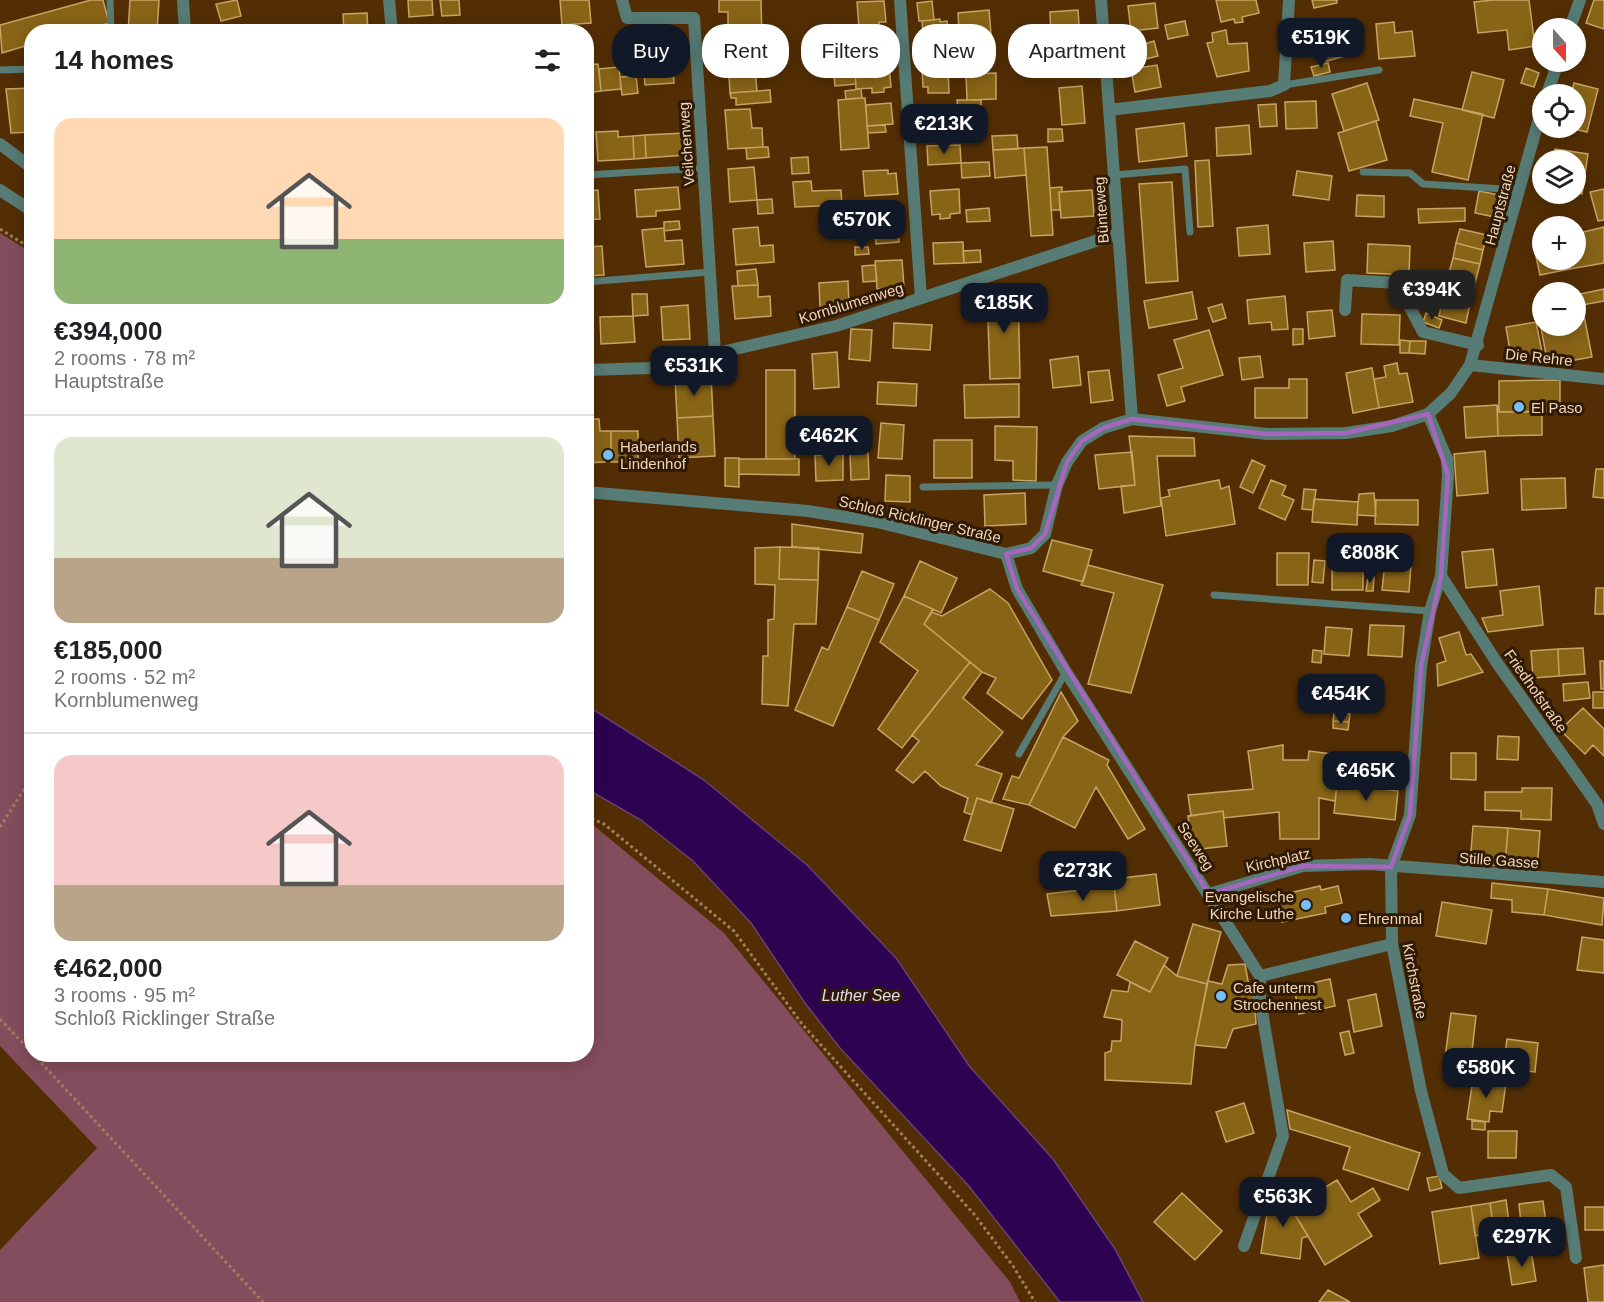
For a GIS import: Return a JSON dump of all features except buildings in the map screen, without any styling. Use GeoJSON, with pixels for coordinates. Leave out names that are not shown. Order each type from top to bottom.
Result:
{"type":"FeatureCollection","features":[{"type":"Feature","properties":{"kind":"street"},"geometry":{"type":"LineString","coordinates":[[183,0],[184,24]]}},
{"type":"Feature","properties":{"kind":"street"},"geometry":{"type":"LineString","coordinates":[[389,0],[391,24]]}},
{"type":"Feature","properties":{"kind":"street","name":"Veilchenweg"},"geometry":{"type":"LineString","coordinates":[[622,0],[627,18],[694,18],[715,353]]}},
{"type":"Feature","properties":{"kind":"street"},"geometry":{"type":"LineString","coordinates":[[900,0],[921,298]]}},
{"type":"Feature","properties":{"kind":"street","name":"Bünteweg"},"geometry":{"type":"LineString","coordinates":[[1101,0],[1132,419]]}},
{"type":"Feature","properties":{"kind":"street"},"geometry":{"type":"LineString","coordinates":[[1109,110],[1270,91],[1284,85],[1289,0]]}},
{"type":"Feature","properties":{"kind":"street"},"geometry":{"type":"LineString","coordinates":[[1574,18],[1580,0]]}},
{"type":"Feature","properties":{"kind":"street","name":"Hauptstraße"},"geometry":{"type":"LineString","coordinates":[[1470,365],[1478,345],[1534,138]]}},
{"type":"Feature","properties":{"kind":"street"},"geometry":{"type":"LineString","coordinates":[[0,144],[24,162]]}},
{"type":"Feature","properties":{"kind":"street"},"geometry":{"type":"LineString","coordinates":[[0,190],[24,205]]}},
{"type":"Feature","properties":{"kind":"street","name":"Kornblumenweg"},"geometry":{"type":"LineString","coordinates":[[594,370],[652,368],[836,326],[1117,234]]}},
{"type":"Feature","properties":{"kind":"street"},"geometry":{"type":"LineString","coordinates":[[1345,310],[1347,280],[1396,283],[1423,332],[1478,345]]}},
{"type":"Feature","properties":{"kind":"street","name":"Schloß Ricklinger Straße"},"geometry":{"type":"LineString","coordinates":[[594,493],[808,511],[877,522],[1006,554],[1031,548],[1045,534],[1057,485],[1067,462],[1082,441],[1102,428],[1132,419],[1268,434],[1346,433],[1392,426],[1428,414],[1451,393],[1470,365]]}},
{"type":"Feature","properties":{"kind":"street","name":"Die Rehre"},"geometry":{"type":"LineString","coordinates":[[1470,365],[1604,379]]}},
{"type":"Feature","properties":{"kind":"street","name":"Kirchstraße"},"geometry":{"type":"LineString","coordinates":[[1428,414],[1447,459],[1448,475],[1441,576],[1430,611],[1421,666],[1410,815],[1391,867],[1392,944],[1421,1091],[1443,1174],[1459,1188],[1551,1175],[1566,1187],[1576,1258]]}},
{"type":"Feature","properties":{"kind":"street","name":"Seeweg"},"geometry":{"type":"LineString","coordinates":[[1006,554],[1017,589],[1066,672],[1260,976],[1260,1000],[1283,1136],[1244,1245]]}},
{"type":"Feature","properties":{"kind":"street","name":"Friedhofstraße"},"geometry":{"type":"LineString","coordinates":[[1441,576],[1497,663],[1601,800],[1604,824]]}},
{"type":"Feature","properties":{"kind":"street","name":"Kirchplatz"},"geometry":{"type":"LineString","coordinates":[[1209,894],[1304,866],[1370,864],[1391,867]]}},
{"type":"Feature","properties":{"kind":"street","name":"Stille Gasse"},"geometry":{"type":"LineString","coordinates":[[1391,867],[1604,882]]}},
{"type":"Feature","properties":{"kind":"street"},"geometry":{"type":"LineString","coordinates":[[1260,976],[1392,944]]}},
{"type":"Feature","properties":{"kind":"lane"},"geometry":{"type":"LineString","coordinates":[[110,0],[111,24]]}},
{"type":"Feature","properties":{"kind":"lane"},"geometry":{"type":"LineString","coordinates":[[0,70],[24,69]]}},
{"type":"Feature","properties":{"kind":"lane"},"geometry":{"type":"LineString","coordinates":[[1284,85],[1378,70]]}},
{"type":"Feature","properties":{"kind":"lane"},"geometry":{"type":"LineString","coordinates":[[594,175],[702,168]]}},
{"type":"Feature","properties":{"kind":"lane"},"geometry":{"type":"LineString","coordinates":[[1114,175],[1185,170],[1190,232]]}},
{"type":"Feature","properties":{"kind":"lane"},"geometry":{"type":"LineString","coordinates":[[1363,172],[1410,173],[1423,184],[1520,190]]}},
{"type":"Feature","properties":{"kind":"lane"},"geometry":{"type":"LineString","coordinates":[[594,281],[710,272]]}},
{"type":"Feature","properties":{"kind":"lane"},"geometry":{"type":"LineString","coordinates":[[923,487],[1057,485]]}},
{"type":"Feature","properties":{"kind":"lane"},"geometry":{"type":"LineString","coordinates":[[1214,595],[1430,611]]}},
{"type":"Feature","properties":{"kind":"lane"},"geometry":{"type":"LineString","coordinates":[[1019,754],[1066,672]]}},
{"type":"Feature","properties":{"kind":"path"},"geometry":{"type":"LineString","coordinates":[[0,229],[24,244]]}},
{"type":"Feature","properties":{"kind":"path"},"geometry":{"type":"LineString","coordinates":[[0,827],[24,790]]}},
{"type":"Feature","properties":{"kind":"path"},"geometry":{"type":"LineString","coordinates":[[594,820],[604,824],[734,931],[802,1024],[974,1214],[1013,1266],[1035,1302]]}},
{"type":"Feature","properties":{"kind":"path"},"geometry":{"type":"LineString","coordinates":[[0,1018],[24,1045]]}},
{"type":"Feature","properties":{"kind":"path"},"geometry":{"type":"LineString","coordinates":[[39,1062],[263,1302]]}},
{"type":"Feature","properties":{"kind":"highlighted area"},"geometry":{"type":"Polygon","coordinates":[[[1428,414],[1448,475],[1441,576],[1421,666],[1410,815],[1391,867],[1303,866],[1209,894],[1017,589],[1006,554],[1031,548],[1045,534],[1067,462],[1082,441],[1103,428],[1132,419],[1267,434],[1346,433],[1428,414]]]}},
{"type":"Feature","properties":{"kind":"shaded area"},"geometry":{"type":"Polygon","coordinates":[[[0,233],[24,248],[24,1062],[594,1062],[594,826],[724,933],[1010,1282],[1020,1302],[0,1302],[0,1250],[97,1148],[0,1046],[0,233]]]}},
{"type":"Feature","properties":{"kind":"water","name":"Luther See"},"geometry":{"type":"Polygon","coordinates":[[[594,710],[704,780],[807,865],[896,958],[970,1067],[1053,1159],[1115,1249],[1143,1302],[1060,1302],[968,1185],[840,1048],[805,1003],[751,923],[693,861],[641,820],[594,793],[594,710]]]}},
{"type":"Feature","properties":{"kind":"place","name":"El Paso"},"geometry":{"type":"Point","coordinates":[1519,407]}},
{"type":"Feature","properties":{"kind":"place","name":"Haberlands Lindenhof"},"geometry":{"type":"Point","coordinates":[608,455]}},
{"type":"Feature","properties":{"kind":"place","name":"Evangelische Kirche Luthe"},"geometry":{"type":"Point","coordinates":[1306,905]}},
{"type":"Feature","properties":{"kind":"place","name":"Ehrenmal"},"geometry":{"type":"Point","coordinates":[1346,918]}},
{"type":"Feature","properties":{"kind":"place","name":"Cafe unterm Strochennest"},"geometry":{"type":"Point","coordinates":[1221,996]}}]}
